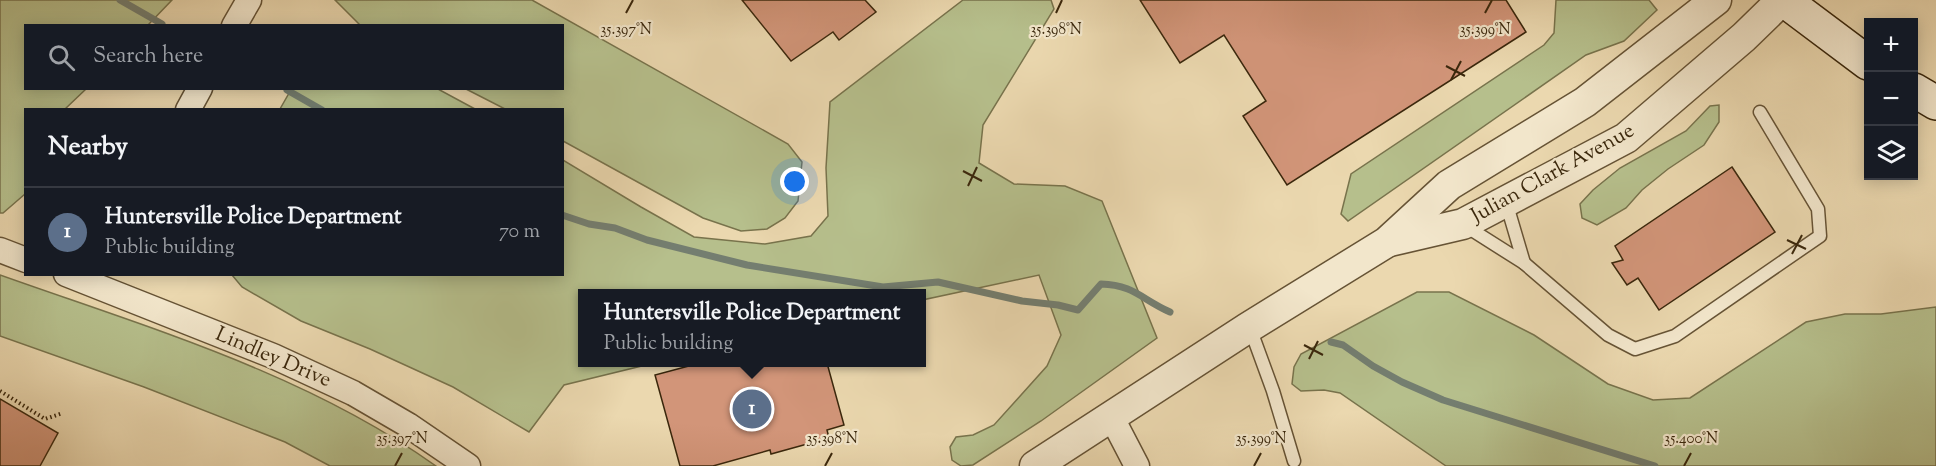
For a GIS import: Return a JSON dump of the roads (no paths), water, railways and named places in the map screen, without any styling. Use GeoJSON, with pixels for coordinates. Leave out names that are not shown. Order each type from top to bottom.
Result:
{"type":"FeatureCollection","features":[{"type":"Feature","properties":{"kind":"main road"},"geometry":{"type":"LineString","coordinates":[[1783,0],[1864,59]]}},
{"type":"Feature","properties":{"kind":"main road"},"geometry":{"type":"LineString","coordinates":[[1918,92],[1936,103]]}},
{"type":"Feature","properties":{"kind":"street"},"geometry":{"type":"LineString","coordinates":[[235,24],[249,0]]}},
{"type":"Feature","properties":{"kind":"street","name":"Julian Clark Avenue"},"geometry":{"type":"LineString","coordinates":[[1035,466],[1250,326],[1387,242],[1449,185],[1585,102],[1716,0]]}},
{"type":"Feature","properties":{"kind":"street","name":"Julian Clark Avenue"},"geometry":{"type":"LineString","coordinates":[[1387,242],[1463,224],[1626,138],[1744,37],[1783,0]]}},
{"type":"Feature","properties":{"kind":"street"},"geometry":{"type":"LineString","coordinates":[[189,108],[199,90]]}},
{"type":"Feature","properties":{"kind":"street"},"geometry":{"type":"LineString","coordinates":[[0,250],[24,259]]}},
{"type":"Feature","properties":{"kind":"street","name":"Lindley Drive"},"geometry":{"type":"LineString","coordinates":[[78,276],[95,279],[354,393],[408,425],[468,466]]}},
{"type":"Feature","properties":{"kind":"street"},"geometry":{"type":"LineString","coordinates":[[1111,416],[1137,466]]}},
{"type":"Feature","properties":{"kind":"lane"},"geometry":{"type":"LineString","coordinates":[[1463,224],[1524,262],[1608,335],[1635,349],[1675,336],[1820,236],[1818,209],[1760,112]]}},
{"type":"Feature","properties":{"kind":"lane"},"geometry":{"type":"LineString","coordinates":[[1506,202],[1524,262]]}},
{"type":"Feature","properties":{"kind":"lane"},"geometry":{"type":"LineString","coordinates":[[1250,326],[1294,460]]}},
{"type":"Feature","properties":{"kind":"waterway"},"geometry":{"type":"LineString","coordinates":[[120,0],[162,24]]}},
{"type":"Feature","properties":{"kind":"waterway"},"geometry":{"type":"LineString","coordinates":[[287,90],[318,108]]}},
{"type":"Feature","properties":{"kind":"waterway"},"geometry":{"type":"LineString","coordinates":[[564,216],[589,224],[615,228],[647,240],[747,265],[883,287],[938,282],[1022,301],[1078,310],[1101,284],[1130,290],[1170,312]]}},
{"type":"Feature","properties":{"kind":"waterway"},"geometry":{"type":"LineString","coordinates":[[1331,342],[1343,345],[1373,366],[1402,382],[1443,400],[1655,466]]}},
{"type":"Feature","properties":{"kind":"place","name":"Huntersville Police Department"},"geometry":{"type":"Point","coordinates":[752,409]}}]}
